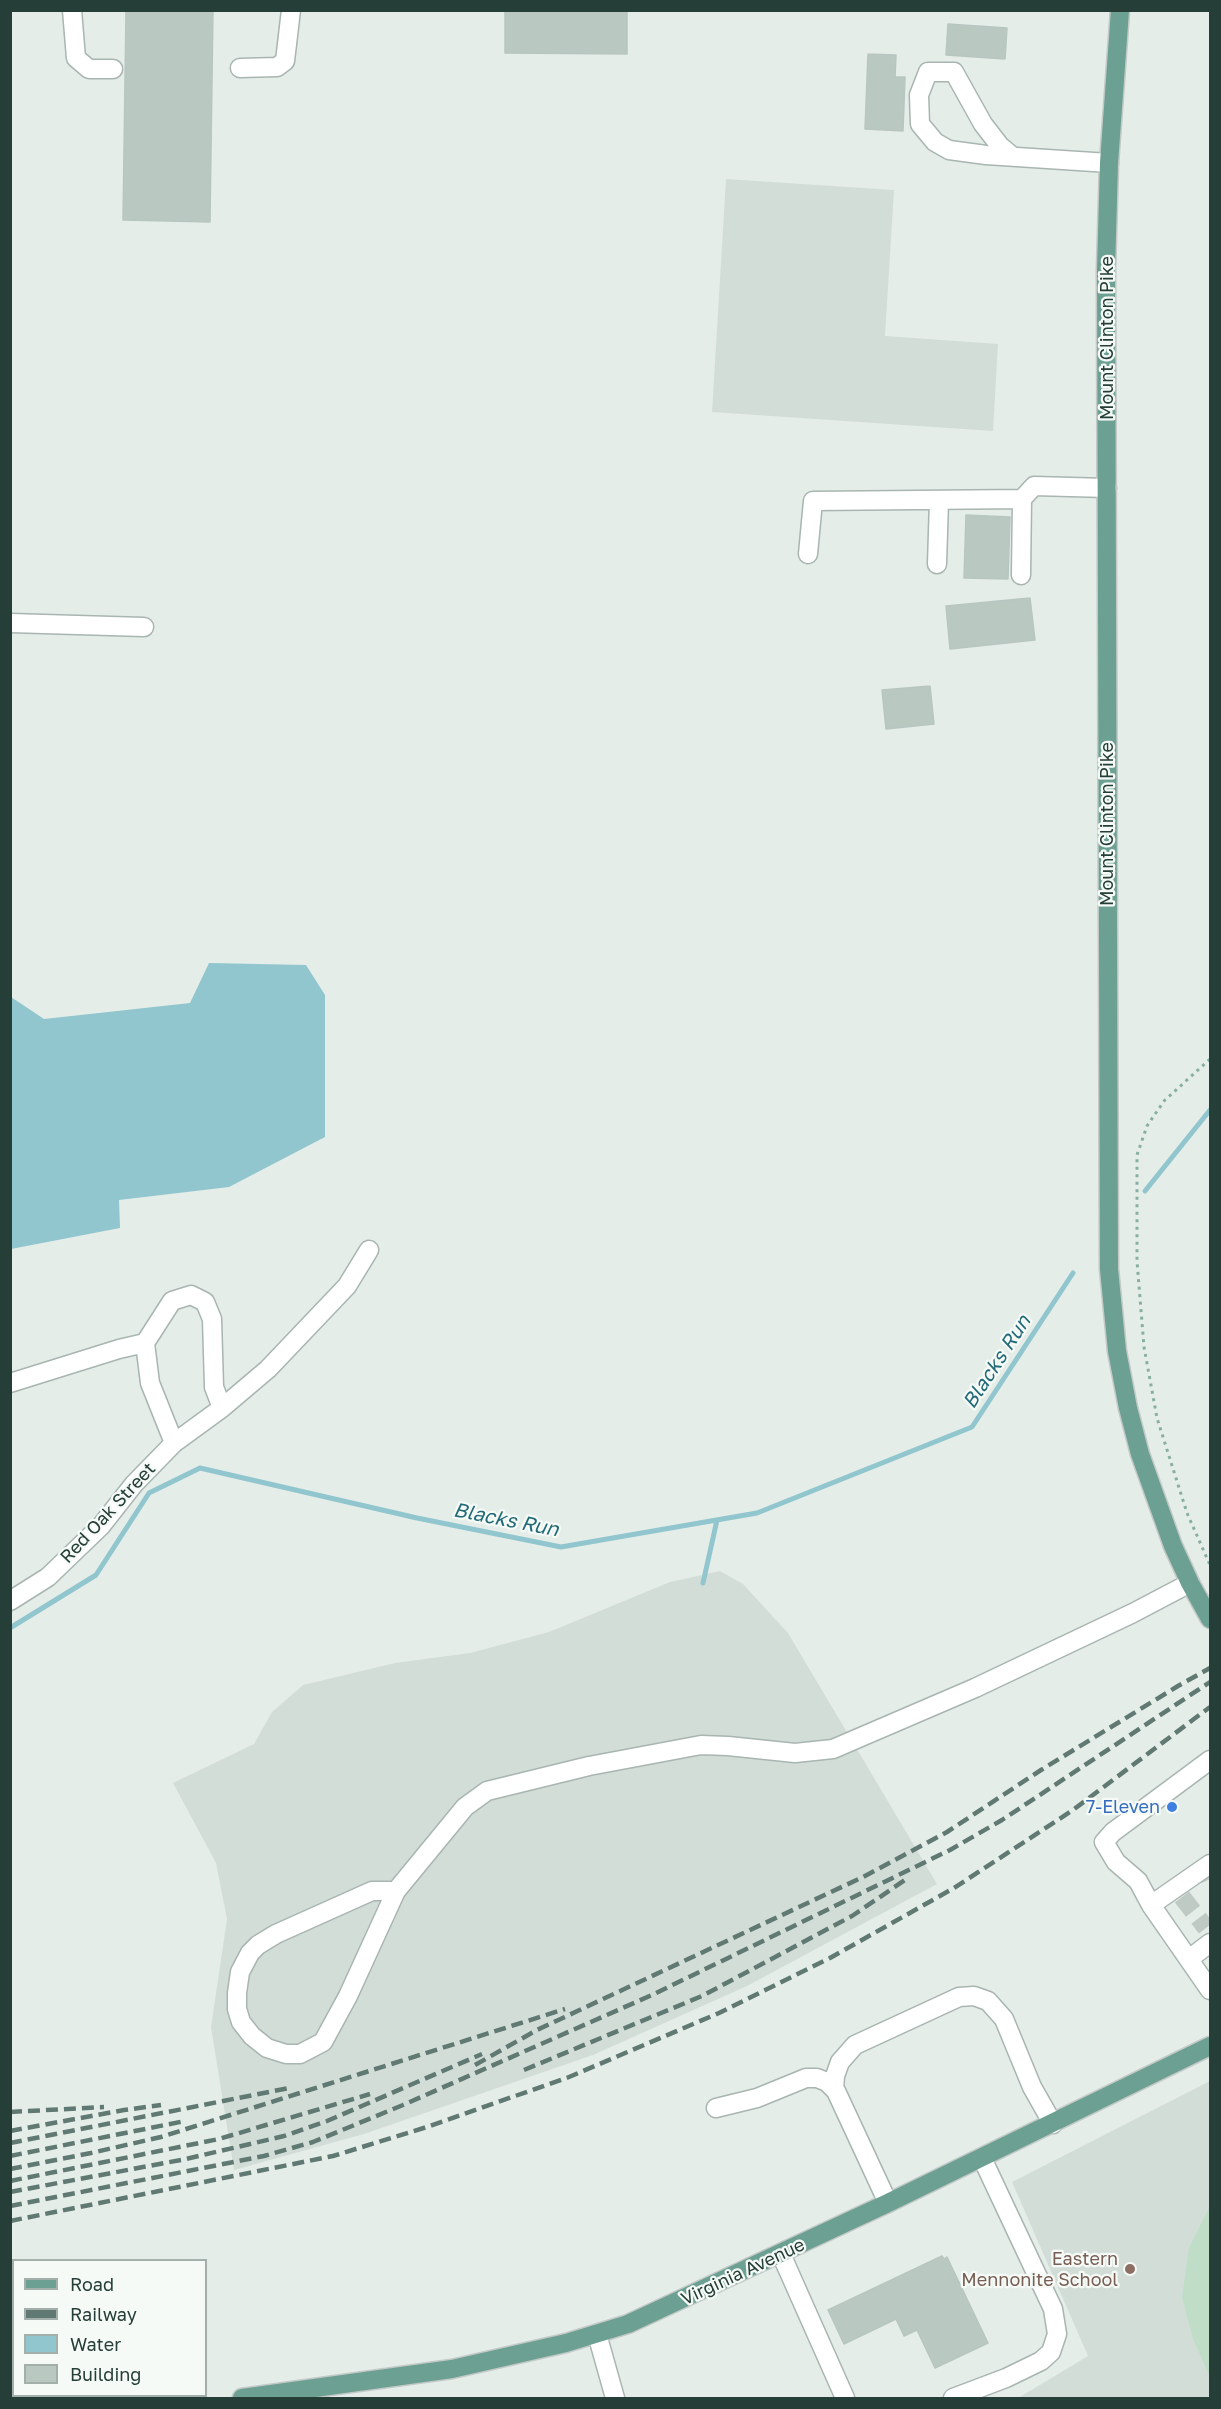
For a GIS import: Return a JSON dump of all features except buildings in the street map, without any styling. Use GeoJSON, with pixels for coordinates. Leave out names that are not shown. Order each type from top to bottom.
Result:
{"type":"FeatureCollection","features":[{"type":"Feature","properties":{"kind":"main road","name":"Mount Clinton Pike"},"geometry":{"type":"LineString","coordinates":[[1120,10],[1108,163],[1108,1216],[1110,1292],[1119,1362],[1134,1431],[1155,1500],[1190,1583],[1210,1619]]}},
{"type":"Feature","properties":{"kind":"main road","name":"Virginia Avenue"},"geometry":{"type":"LineString","coordinates":[[242,2398],[452,2369],[530,2353],[597,2334],[661,2309],[782,2254],[1210,2046]]}},
{"type":"Feature","properties":{"kind":"street"},"geometry":{"type":"LineString","coordinates":[[72,10],[76,58],[89,69],[113,69]]}},
{"type":"Feature","properties":{"kind":"street"},"geometry":{"type":"LineString","coordinates":[[240,68],[277,67],[285,61],[291,10]]}},
{"type":"Feature","properties":{"kind":"street"},"geometry":{"type":"LineString","coordinates":[[1012,156],[1000,146],[982,124],[954,72],[928,72],[919,94],[920,124],[935,142],[949,150],[1012,156],[1108,163]]}},
{"type":"Feature","properties":{"kind":"street"},"geometry":{"type":"LineString","coordinates":[[1021,575],[1022,499],[1034,486],[1107,488]]}},
{"type":"Feature","properties":{"kind":"street"},"geometry":{"type":"LineString","coordinates":[[808,554],[813,501],[1022,499]]}},
{"type":"Feature","properties":{"kind":"street"},"geometry":{"type":"LineString","coordinates":[[937,564],[939,500]]}},
{"type":"Feature","properties":{"kind":"street"},"geometry":{"type":"LineString","coordinates":[[10,623],[144,627]]}},
{"type":"Feature","properties":{"kind":"street","name":"Red Oak Street"},"geometry":{"type":"LineString","coordinates":[[10,1600],[48,1577],[100,1526],[134,1484],[174,1443],[222,1408],[268,1369],[347,1286],[369,1250]]}},
{"type":"Feature","properties":{"kind":"street"},"geometry":{"type":"LineString","coordinates":[[174,1443],[150,1383],[145,1343],[172,1301],[191,1295],[206,1302],[212,1319],[214,1387],[222,1408]]}},
{"type":"Feature","properties":{"kind":"street"},"geometry":{"type":"LineString","coordinates":[[10,1383],[119,1348],[145,1343]]}},
{"type":"Feature","properties":{"kind":"street"},"geometry":{"type":"LineString","coordinates":[[396,1891],[372,1891],[276,1934],[250,1953],[240,1972],[237,2009],[241,2022],[252,2036],[267,2048],[286,2054],[300,2054],[316,2048],[323,2042],[344,2004],[396,1891],[465,1807],[487,1791],[589,1766],[701,1745],[795,1753],[833,1749],[986,1683],[1133,1613],[1190,1583]]}},
{"type":"Feature","properties":{"kind":"street"},"geometry":{"type":"LineString","coordinates":[[1210,1760],[1113,1832],[1104,1842],[1116,1863],[1138,1881],[1151,1905],[1210,1990]]}},
{"type":"Feature","properties":{"kind":"street"},"geometry":{"type":"LineString","coordinates":[[1151,1905],[1179,1892],[1208,1870]]}},
{"type":"Feature","properties":{"kind":"street"},"geometry":{"type":"LineString","coordinates":[[1189,1959],[1209,1935]]}},
{"type":"Feature","properties":{"kind":"street"},"geometry":{"type":"LineString","coordinates":[[834,2089],[835,2076],[840,2062],[855,2045],[959,1997],[974,1996],[988,2001],[1004,2019],[1032,2087],[1053,2124]]}},
{"type":"Feature","properties":{"kind":"street"},"geometry":{"type":"LineString","coordinates":[[716,2108],[757,2098],[806,2078],[823,2080],[834,2089],[888,2203]]}},
{"type":"Feature","properties":{"kind":"street"},"geometry":{"type":"LineString","coordinates":[[953,2398],[1006,2378],[1041,2361],[1051,2352],[1057,2334],[1053,2309],[982,2158]]}},
{"type":"Feature","properties":{"kind":"street"},"geometry":{"type":"LineString","coordinates":[[782,2254],[845,2398]]}},
{"type":"Feature","properties":{"kind":"street"},"geometry":{"type":"LineString","coordinates":[[597,2334],[615,2398]]}},
{"type":"Feature","properties":{"kind":"path"},"geometry":{"type":"LineString","coordinates":[[1210,1059],[1164,1101],[1147,1126],[1137,1155],[1137,1261],[1144,1347],[1156,1418],[1187,1513],[1210,1565]]}},
{"type":"Feature","properties":{"kind":"shaded area"},"geometry":{"type":"Polygon","coordinates":[[[726,179],[894,190],[885,336],[998,344],[993,431],[712,412],[726,179]]]}},
{"type":"Feature","properties":{"kind":"shaded area"},"geometry":{"type":"Polygon","coordinates":[[[720,1571],[743,1584],[788,1633],[937,1884],[747,1986],[593,2055],[364,2134],[234,2170],[211,2027],[227,1919],[216,1863],[173,1783],[254,1744],[272,1712],[303,1685],[395,1663],[470,1653],[549,1632],[670,1582],[720,1571]]]}},
{"type":"Feature","properties":{"kind":"shaded area","name":"Eastern Mennonite School"},"geometry":{"type":"Polygon","coordinates":[[[1210,2081],[1210,2398],[1018,2398],[1088,2356],[1012,2182],[1210,2081]]]}},
{"type":"Feature","properties":{"kind":"green space"},"geometry":{"type":"Polygon","coordinates":[[[1210,2206],[1210,2377],[1193,2339],[1182,2297],[1189,2248],[1210,2206]]]}},
{"type":"Feature","properties":{"kind":"water"},"geometry":{"type":"Polygon","coordinates":[[[209,963],[306,965],[325,995],[325,1137],[229,1187],[119,1200],[120,1228],[11,1249],[11,997],[44,1019],[190,1003],[209,963]]]}},
{"type":"Feature","properties":{"kind":"waterway","name":"Blacks Run"},"geometry":{"type":"LineString","coordinates":[[1145,1191],[1210,1110]]}},
{"type":"Feature","properties":{"kind":"waterway","name":"Blacks Run"},"geometry":{"type":"LineString","coordinates":[[10,1628],[96,1575],[149,1493],[200,1468],[417,1518],[561,1547],[757,1513],[972,1427],[1073,1273]]}},
{"type":"Feature","properties":{"kind":"waterway"},"geometry":{"type":"LineString","coordinates":[[703,1583],[717,1520]]}},
{"type":"Feature","properties":{"kind":"tunnel"},"geometry":{"type":"LineString","coordinates":[[1182,1897],[1206,1928]]}},
{"type":"Feature","properties":{"kind":"railway"},"geometry":{"type":"LineString","coordinates":[[475,2065],[537,2030],[863,1877],[947,1832],[1041,1770],[1210,1668]]}},
{"type":"Feature","properties":{"kind":"railway"},"geometry":{"type":"LineString","coordinates":[[10,2206],[264,2156],[313,2142],[403,2105],[652,1995],[950,1850],[1002,1820],[1210,1682]]}},
{"type":"Feature","properties":{"kind":"railway"},"geometry":{"type":"LineString","coordinates":[[10,2221],[333,2156],[430,2126],[569,2077],[719,2013],[830,1958],[954,1888],[1073,1810],[1210,1707]]}},
{"type":"Feature","properties":{"kind":"railway"},"geometry":{"type":"LineString","coordinates":[[524,2070],[702,1996],[852,1916],[905,1880]]}},
{"type":"Feature","properties":{"kind":"railway"},"geometry":{"type":"LineString","coordinates":[[10,2169],[161,2137],[565,2009]]}},
{"type":"Feature","properties":{"kind":"railway"},"geometry":{"type":"LineString","coordinates":[[10,2192],[186,2159],[284,2136],[327,2121],[482,2054]]}},
{"type":"Feature","properties":{"kind":"railway"},"geometry":{"type":"LineString","coordinates":[[10,2143],[289,2088]]}},
{"type":"Feature","properties":{"kind":"railway"},"geometry":{"type":"LineString","coordinates":[[10,2181],[219,2139],[370,2094]]}},
{"type":"Feature","properties":{"kind":"railway"},"geometry":{"type":"LineString","coordinates":[[10,2131],[161,2105]]}},
{"type":"Feature","properties":{"kind":"railway"},"geometry":{"type":"LineString","coordinates":[[10,2112],[104,2107]]}},
{"type":"Feature","properties":{"kind":"railway"},"geometry":{"type":"LineString","coordinates":[[10,2156],[185,2121]]}},
{"type":"Feature","properties":{"kind":"place","name":"7-Eleven"},"geometry":{"type":"Point","coordinates":[1172,1807]}},
{"type":"Feature","properties":{"kind":"place","name":"Eastern Mennonite School"},"geometry":{"type":"Point","coordinates":[1130,2269]}}]}
